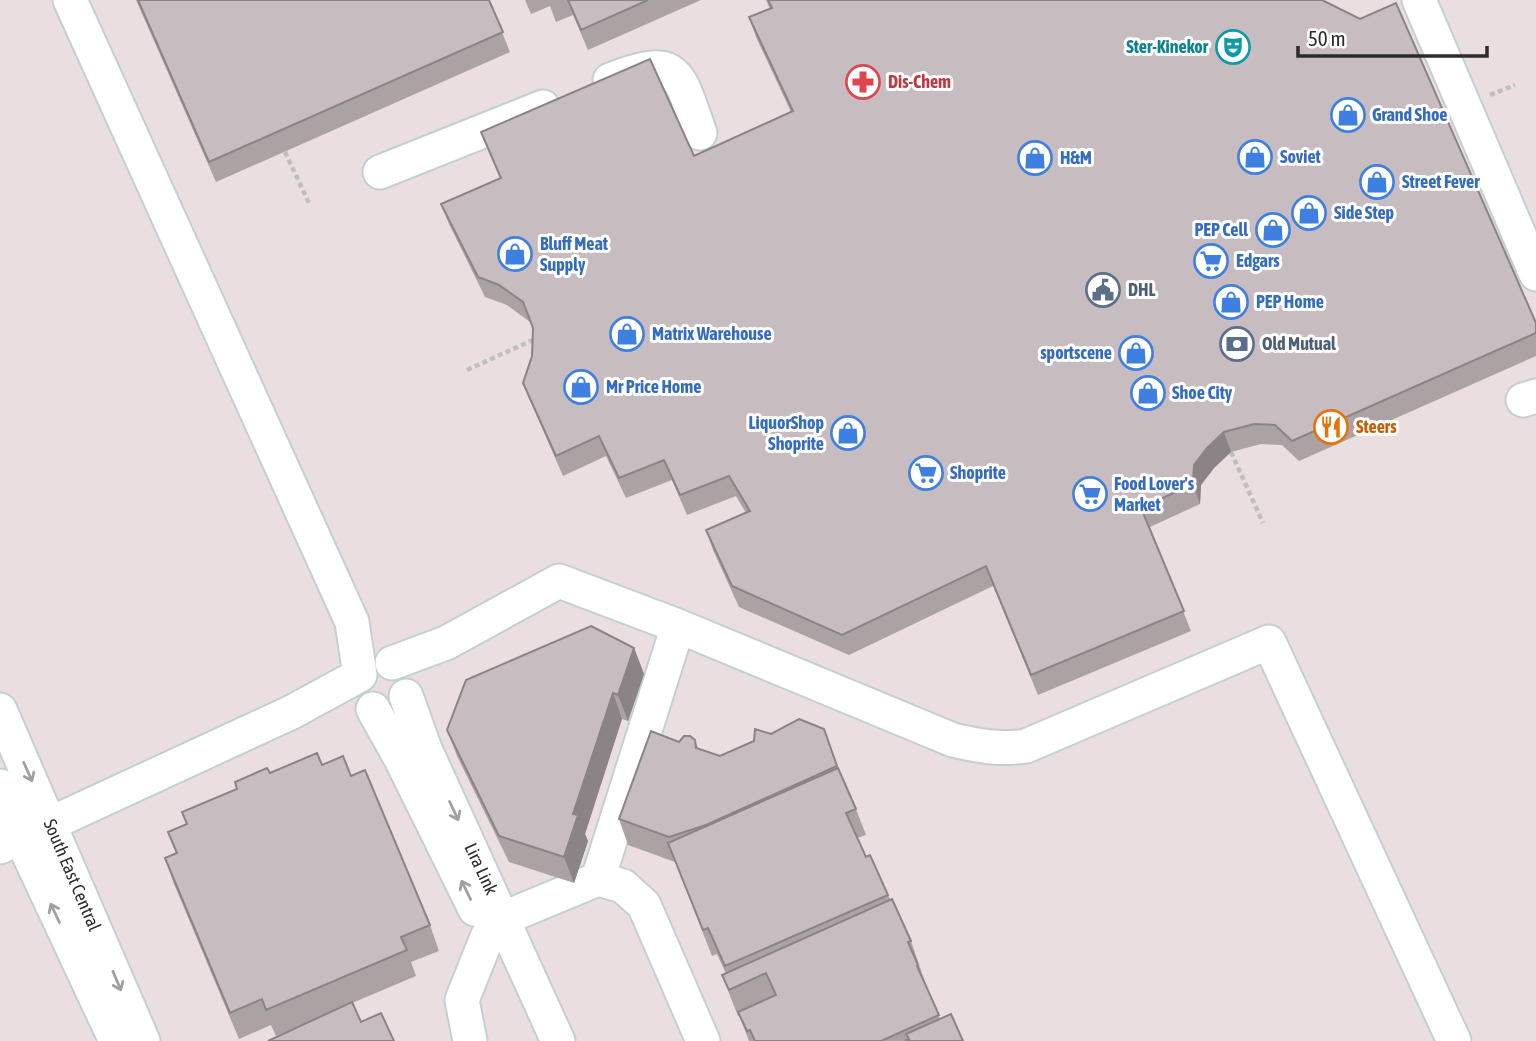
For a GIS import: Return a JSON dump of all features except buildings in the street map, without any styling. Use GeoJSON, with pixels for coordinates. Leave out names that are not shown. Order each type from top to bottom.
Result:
{"type":"FeatureCollection","features":[{"type":"Feature","properties":{"kind":"street"},"geometry":{"type":"LineString","coordinates":[[70,0],[352,622],[385,686]]}},
{"type":"Feature","properties":{"kind":"street"},"geometry":{"type":"LineString","coordinates":[[1419,0],[1536,274]]}},
{"type":"Feature","properties":{"kind":"street"},"geometry":{"type":"LineString","coordinates":[[380,172],[640,68],[655,66],[677,76],[684,86],[700,133]]}},
{"type":"Feature","properties":{"kind":"street"},"geometry":{"type":"LineString","coordinates":[[24,836],[292,712],[385,686],[446,643],[559,581],[678,626],[953,740],[982,747],[1026,746],[1269,642],[1454,1041]]}},
{"type":"Feature","properties":{"kind":"street"},"geometry":{"type":"LineString","coordinates":[[598,879],[678,626]]}},
{"type":"Feature","properties":{"kind":"street","name":"Lira Link"},"geometry":{"type":"LineString","coordinates":[[385,686],[401,759],[558,1041]]}},
{"type":"Feature","properties":{"kind":"street","name":"South East Central"},"geometry":{"type":"LineString","coordinates":[[0,710],[24,836],[143,1041]]}},
{"type":"Feature","properties":{"kind":"street","name":"South East Central"},"geometry":{"type":"LineString","coordinates":[[0,786],[116,1041]]}},
{"type":"Feature","properties":{"kind":"street"},"geometry":{"type":"LineString","coordinates":[[470,1041],[462,1000],[496,926],[598,879],[623,886],[644,905],[703,1041]]}},
{"type":"Feature","properties":{"kind":"street","name":"Lira Link"},"geometry":{"type":"LineString","coordinates":[[496,926],[536,1041]]}},
{"type":"Feature","properties":{"kind":"path"},"geometry":{"type":"LineString","coordinates":[[285,152],[309,203]]}},
{"type":"Feature","properties":{"kind":"path"},"geometry":{"type":"LineString","coordinates":[[467,370],[536,339]]}},
{"type":"Feature","properties":{"kind":"path"},"geometry":{"type":"LineString","coordinates":[[1231,453],[1263,523]]}},
{"type":"Feature","properties":{"kind":"place","name":"Ster-Kinekor"},"geometry":{"type":"Point","coordinates":[1233,47]}},
{"type":"Feature","properties":{"kind":"place","name":"Dis-Chem"},"geometry":{"type":"Point","coordinates":[863,82]}},
{"type":"Feature","properties":{"kind":"place","name":"Grand Shoe"},"geometry":{"type":"Point","coordinates":[1348,115]}},
{"type":"Feature","properties":{"kind":"place","name":"Soviet"},"geometry":{"type":"Point","coordinates":[1255,157]}},
{"type":"Feature","properties":{"kind":"place","name":"H&M"},"geometry":{"type":"Point","coordinates":[1035,158]}},
{"type":"Feature","properties":{"kind":"place","name":"Street Fever"},"geometry":{"type":"Point","coordinates":[1377,182]}},
{"type":"Feature","properties":{"kind":"place","name":"Side Step"},"geometry":{"type":"Point","coordinates":[1309,213]}},
{"type":"Feature","properties":{"kind":"place","name":"PEP Cell"},"geometry":{"type":"Point","coordinates":[1273,230]}},
{"type":"Feature","properties":{"kind":"place","name":"Bluff Meat Supply"},"geometry":{"type":"Point","coordinates":[515,254]}},
{"type":"Feature","properties":{"kind":"place","name":"Edgars"},"geometry":{"type":"Point","coordinates":[1211,261]}},
{"type":"Feature","properties":{"kind":"place","name":"DHL"},"geometry":{"type":"Point","coordinates":[1103,290]}},
{"type":"Feature","properties":{"kind":"place","name":"PEP Home"},"geometry":{"type":"Point","coordinates":[1231,302]}},
{"type":"Feature","properties":{"kind":"place","name":"Matrix Warehouse"},"geometry":{"type":"Point","coordinates":[627,334]}},
{"type":"Feature","properties":{"kind":"place","name":"Old Mutual"},"geometry":{"type":"Point","coordinates":[1237,344]}},
{"type":"Feature","properties":{"kind":"place","name":"sportscene"},"geometry":{"type":"Point","coordinates":[1136,353]}},
{"type":"Feature","properties":{"kind":"place","name":"Mr Price Home"},"geometry":{"type":"Point","coordinates":[581,387]}},
{"type":"Feature","properties":{"kind":"place","name":"Shoe City"},"geometry":{"type":"Point","coordinates":[1148,393]}},
{"type":"Feature","properties":{"kind":"place","name":"Steers"},"geometry":{"type":"Point","coordinates":[1331,427]}},
{"type":"Feature","properties":{"kind":"place","name":"LiquorShop Shoprite"},"geometry":{"type":"Point","coordinates":[848,433]}},
{"type":"Feature","properties":{"kind":"place","name":"Shoprite"},"geometry":{"type":"Point","coordinates":[926,473]}},
{"type":"Feature","properties":{"kind":"place","name":"Food Lover's Market"},"geometry":{"type":"Point","coordinates":[1090,494]}}]}
